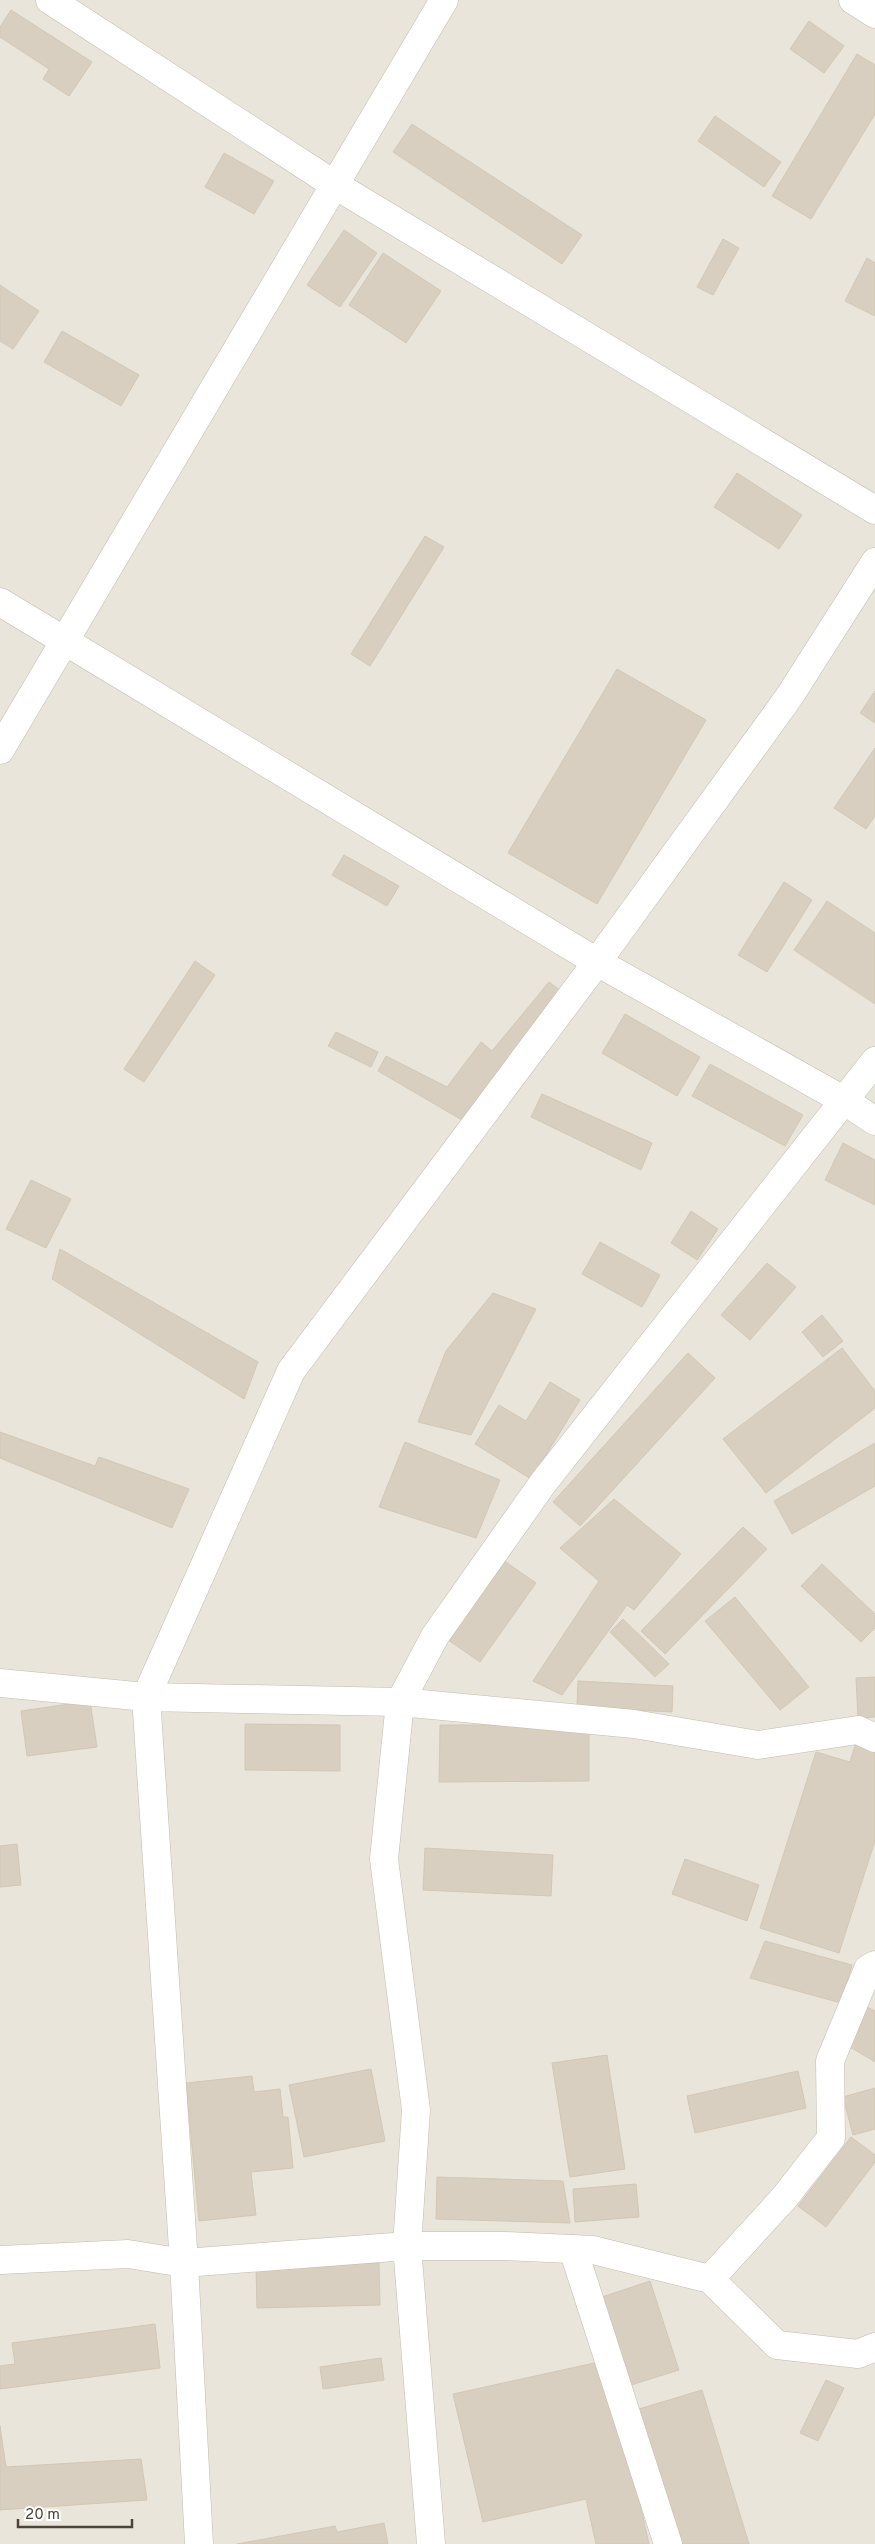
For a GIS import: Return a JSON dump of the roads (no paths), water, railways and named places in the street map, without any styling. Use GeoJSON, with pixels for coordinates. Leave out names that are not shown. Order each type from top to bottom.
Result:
{"type":"FeatureCollection","features":[{"type":"Feature","properties":{"kind":"street"},"geometry":{"type":"LineString","coordinates":[[50,0],[335,185],[875,510]]}},
{"type":"Feature","properties":{"kind":"street"},"geometry":{"type":"LineString","coordinates":[[0,750],[444,0]]}},
{"type":"Feature","properties":{"kind":"street"},"geometry":{"type":"LineString","coordinates":[[853,0],[875,14]]}},
{"type":"Feature","properties":{"kind":"street"},"geometry":{"type":"LineString","coordinates":[[199,2544],[184,2263],[146,1697],[291,1371],[597,962],[789,697],[875,562]]}},
{"type":"Feature","properties":{"kind":"street"},"geometry":{"type":"LineString","coordinates":[[0,602],[597,962],[845,1101],[875,1121]]}},
{"type":"Feature","properties":{"kind":"street"},"geometry":{"type":"LineString","coordinates":[[431,2544],[407,2246],[416,2110],[384,1859],[400,1702],[435,1636],[543,1483],[845,1101],[875,1060]]}},
{"type":"Feature","properties":{"kind":"street"},"geometry":{"type":"LineString","coordinates":[[0,1683],[146,1697],[400,1702],[634,1724],[758,1745],[858,1730],[875,1738]]}},
{"type":"Feature","properties":{"kind":"street"},"geometry":{"type":"LineString","coordinates":[[710,2279],[784,2198],[831,2138],[830,2061],[868,1969],[875,1965]]}},
{"type":"Feature","properties":{"kind":"street"},"geometry":{"type":"LineString","coordinates":[[0,2260],[128,2254],[184,2263],[407,2246],[505,2246],[593,2250],[710,2279],[776,2345],[858,2354],[875,2347]]}},
{"type":"Feature","properties":{"kind":"street"},"geometry":{"type":"LineString","coordinates":[[573,2250],[668,2544]]}}]}
